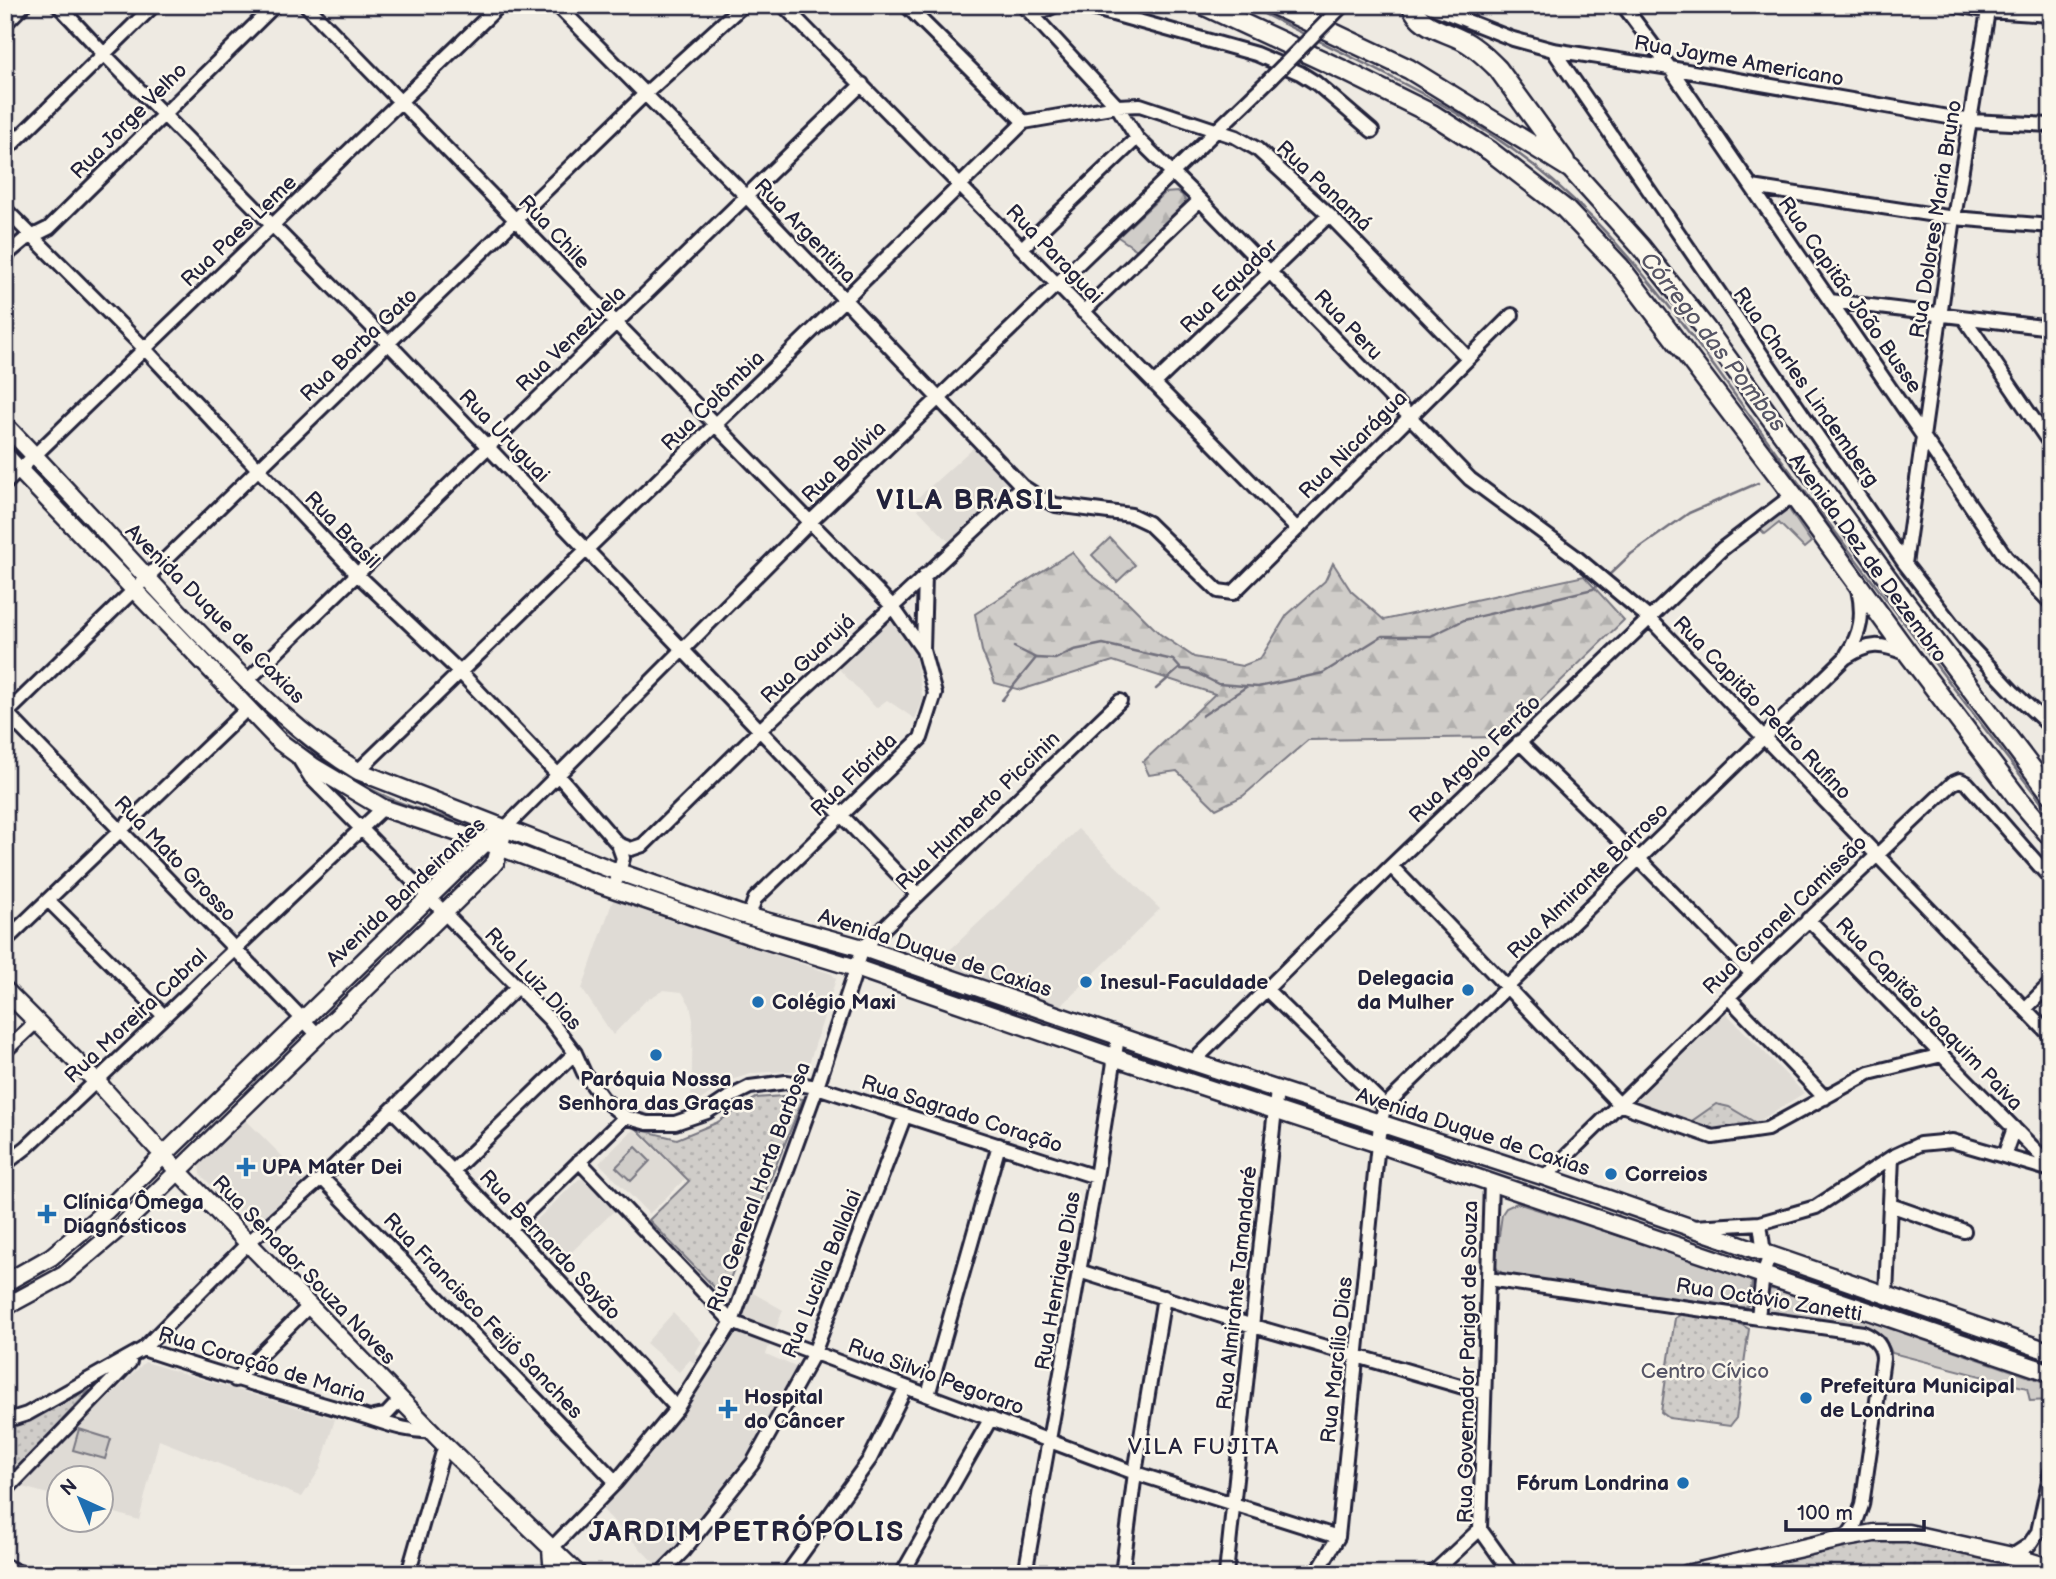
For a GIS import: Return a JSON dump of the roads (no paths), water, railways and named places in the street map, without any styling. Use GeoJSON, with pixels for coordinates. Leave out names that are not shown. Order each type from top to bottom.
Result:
{"type":"FeatureCollection","features":[{"type":"Feature","properties":{"kind":"highway","name":"Avenida Dez de Dezembro"},"geometry":{"type":"LineString","coordinates":[[1203,5],[1432,114],[1490,151],[1565,209],[1620,267],[1793,495],[1910,656],[2017,797],[2051,837]]}},
{"type":"Feature","properties":{"kind":"highway","name":"Avenida Dez de Dezembro"},"geometry":{"type":"LineString","coordinates":[[1274,5],[1409,69],[1571,169],[1641,247],[1706,329],[1900,595],[2051,793]]}},
{"type":"Feature","properties":{"kind":"highway"},"geometry":{"type":"LineString","coordinates":[[1411,5],[1419,18],[1432,28],[1468,43],[1498,69],[1571,169]]}},
{"type":"Feature","properties":{"kind":"main road","name":"Avenida Duque de Caxias"},"geometry":{"type":"LineString","coordinates":[[5,425],[35,455],[247,709],[297,755],[383,808],[484,841],[741,933],[856,968],[2051,1373]]}},
{"type":"Feature","properties":{"kind":"main road","name":"Avenida Duque de Caxias"},"geometry":{"type":"LineString","coordinates":[[5,455],[246,682],[335,757],[358,771],[619,872],[746,916],[863,948],[1243,1079],[1545,1177],[2051,1352]]}},
{"type":"Feature","properties":{"kind":"main road","name":"Avenida Bandeirantes"},"geometry":{"type":"LineString","coordinates":[[5,1283],[51,1257],[107,1210],[484,841],[504,828]]}},
{"type":"Feature","properties":{"kind":"main road","name":"Avenida Bandeirantes"},"geometry":{"type":"LineString","coordinates":[[5,1307],[64,1275],[122,1225],[491,867],[496,861],[504,828]]}},
{"type":"Feature","properties":{"kind":"main road"},"geometry":{"type":"LineString","coordinates":[[741,933],[753,928],[746,916]]}},
{"type":"Feature","properties":{"kind":"main road","name":"Rua Senador Souza Naves"},"geometry":{"type":"LineString","coordinates":[[5,990],[310,1305],[398,1403],[433,1432],[578,1574]]}},
{"type":"Feature","properties":{"kind":"main road"},"geometry":{"type":"LineString","coordinates":[[970,1007],[971,1002],[980,997],[1029,1006]]}},
{"type":"Feature","properties":{"kind":"main road"},"geometry":{"type":"LineString","coordinates":[[1211,1089],[1234,1090],[1243,1079]]}},
{"type":"Feature","properties":{"kind":"main road"},"geometry":{"type":"LineString","coordinates":[[1426,1160],[1433,1141]]}},
{"type":"Feature","properties":{"kind":"main road"},"geometry":{"type":"LineString","coordinates":[[1560,1207],[1568,1185]]}},
{"type":"Feature","properties":{"kind":"main road"},"geometry":{"type":"LineString","coordinates":[[107,1210],[122,1225]]}},
{"type":"Feature","properties":{"kind":"main road"},"geometry":{"type":"LineString","coordinates":[[1686,1574],[1874,1533],[1908,1533],[2011,1556],[2051,1568]]}},
{"type":"Feature","properties":{"kind":"main road"},"geometry":{"type":"LineString","coordinates":[[551,1549],[553,1574]]}},
{"type":"Feature","properties":{"kind":"street"},"geometry":{"type":"LineString","coordinates":[[5,24],[24,5]]}},
{"type":"Feature","properties":{"kind":"street","name":"Rua Uruguai"},"geometry":{"type":"LineString","coordinates":[[58,5],[388,343],[918,895]]}},
{"type":"Feature","properties":{"kind":"street"},"geometry":{"type":"LineString","coordinates":[[5,151],[153,5]]}},
{"type":"Feature","properties":{"kind":"street","name":"Rua Jorge Velho"},"geometry":{"type":"LineString","coordinates":[[5,256],[49,228],[275,5]]}},
{"type":"Feature","properties":{"kind":"street","name":"Rua Chile"},"geometry":{"type":"LineString","coordinates":[[306,5],[892,606]]}},
{"type":"Feature","properties":{"kind":"street","name":"Rua Paes Leme"},"geometry":{"type":"LineString","coordinates":[[5,484],[500,5]]}},
{"type":"Feature","properties":{"kind":"street","name":"Rua Argentina"},"geometry":{"type":"LineString","coordinates":[[557,5],[746,196],[1022,486],[1056,505],[1131,515],[1148,523],[1218,591]]}},
{"type":"Feature","properties":{"kind":"street","name":"Rua Borba Gato"},"geometry":{"type":"LineString","coordinates":[[6,713],[644,95],[743,5]]}},
{"type":"Feature","properties":{"kind":"street","name":"Rua Paraguai"},"geometry":{"type":"LineString","coordinates":[[783,5],[1297,529]]}},
{"type":"Feature","properties":{"kind":"street"},"geometry":{"type":"LineString","coordinates":[[906,5],[1024,122],[1118,106]]}},
{"type":"Feature","properties":{"kind":"street"},"geometry":{"type":"LineString","coordinates":[[1081,5],[1256,54],[1289,68],[1316,83],[1372,131]]}},
{"type":"Feature","properties":{"kind":"street","name":"Rua Bolívia"},"geometry":{"type":"LineString","coordinates":[[504,828],[810,522],[1218,131],[1343,5]]}},
{"type":"Feature","properties":{"kind":"street","name":"Rua Jayme Americano"},"geometry":{"type":"LineString","coordinates":[[1427,5],[1513,39],[1553,50],[1971,121],[2051,125]]}},
{"type":"Feature","properties":{"kind":"street","name":"Rua Capitão João Busse"},"geometry":{"type":"LineString","coordinates":[[1623,5],[1670,68],[2006,556],[2051,603]]}},
{"type":"Feature","properties":{"kind":"street"},"geometry":{"type":"LineString","coordinates":[[1956,5],[2051,15]]}},
{"type":"Feature","properties":{"kind":"street"},"geometry":{"type":"LineString","coordinates":[[1024,7],[1051,8],[1046,28]]}},
{"type":"Feature","properties":{"kind":"street","name":"Rua Peru"},"geometry":{"type":"LineString","coordinates":[[1024,7],[1118,106],[1125,122],[1137,138],[1470,479],[1605,581],[1650,619]]}},
{"type":"Feature","properties":{"kind":"street","name":"Rua Dolores Maria Bruno"},"geometry":{"type":"LineString","coordinates":[[1905,564],[1954,218],[1989,8]]}},
{"type":"Feature","properties":{"kind":"street","name":"Rua Charles Lindemberg"},"geometry":{"type":"LineString","coordinates":[[1553,50],[1905,564],[1966,642],[2014,694],[2051,727]]}},
{"type":"Feature","properties":{"kind":"street","name":"Rua Venezuela"},"geometry":{"type":"LineString","coordinates":[[246,682],[862,84]]}},
{"type":"Feature","properties":{"kind":"street","name":"Rua Panamá"},"geometry":{"type":"LineString","coordinates":[[1118,106],[1140,105],[1236,137],[1256,149],[1329,215],[1468,358]]}},
{"type":"Feature","properties":{"kind":"street","name":"Rua Colômbia"},"geometry":{"type":"LineString","coordinates":[[358,771],[1024,122]]}},
{"type":"Feature","properties":{"kind":"street"},"geometry":{"type":"LineString","coordinates":[[1022,248],[1137,138]]}},
{"type":"Feature","properties":{"kind":"street"},"geometry":{"type":"LineString","coordinates":[[1752,187],[1954,218],[2051,226]]}},
{"type":"Feature","properties":{"kind":"street"},"geometry":{"type":"LineString","coordinates":[[1083,312],[1200,200]]}},
{"type":"Feature","properties":{"kind":"street","name":"Rua Brasil"},"geometry":{"type":"LineString","coordinates":[[5,209],[145,349],[356,573],[460,672],[558,775],[618,844]]}},
{"type":"Feature","properties":{"kind":"street","name":"Rua Equador"},"geometry":{"type":"LineString","coordinates":[[1154,384],[1329,215]]}},
{"type":"Feature","properties":{"kind":"street"},"geometry":{"type":"LineString","coordinates":[[1830,301],[2051,328]]}},
{"type":"Feature","properties":{"kind":"street","name":"Rua Nicarágua"},"geometry":{"type":"LineString","coordinates":[[1218,591],[1233,593],[1512,315]]}},
{"type":"Feature","properties":{"kind":"street"},"geometry":{"type":"LineString","coordinates":[[1964,318],[2051,445]]}},
{"type":"Feature","properties":{"kind":"street","name":"Rua Guarujá"},"geometry":{"type":"LineString","coordinates":[[618,844],[631,849],[643,845],[760,730],[1022,486]]}},
{"type":"Feature","properties":{"kind":"street","name":"Rua Argolo Ferrão"},"geometry":{"type":"LineString","coordinates":[[1193,1062],[1391,866],[1722,549],[1793,495]]}},
{"type":"Feature","properties":{"kind":"street"},"geometry":{"type":"LineString","coordinates":[[923,650],[925,575]]}},
{"type":"Feature","properties":{"kind":"street","name":"Rua Almirante Barroso"},"geometry":{"type":"LineString","coordinates":[[1378,1144],[1385,1106],[1844,658],[1857,639],[1862,622],[1862,605],[1855,580]]}},
{"type":"Feature","properties":{"kind":"street","name":"Rua Flórida"},"geometry":{"type":"LineString","coordinates":[[746,916],[755,899],[921,738],[935,694],[923,650],[892,606]]}},
{"type":"Feature","properties":{"kind":"street","name":"Rua Capitão Pedro Rufino"},"geometry":{"type":"LineString","coordinates":[[1650,619],[2051,1036]]}},
{"type":"Feature","properties":{"kind":"street","name":"Rua Almirante Barroso"},"geometry":{"type":"LineString","coordinates":[[1844,658],[1867,646],[1878,645],[1891,647],[1910,656]]}},
{"type":"Feature","properties":{"kind":"street","name":"Rua Humberto Piccinin"},"geometry":{"type":"LineString","coordinates":[[863,948],[1120,701]]}},
{"type":"Feature","properties":{"kind":"street"},"geometry":{"type":"LineString","coordinates":[[5,941],[247,709]]}},
{"type":"Feature","properties":{"kind":"street","name":"Rua Mato Grosso"},"geometry":{"type":"LineString","coordinates":[[6,713],[317,1034]]}},
{"type":"Feature","properties":{"kind":"street"},"geometry":{"type":"LineString","coordinates":[[1519,743],[1640,860],[1752,974]]}},
{"type":"Feature","properties":{"kind":"street","name":"Rua Luiz Dias"},"geometry":{"type":"LineString","coordinates":[[297,755],[312,778],[550,1020],[575,1052],[584,1073],[603,1099],[625,1117]]}},
{"type":"Feature","properties":{"kind":"street","name":"Rua Coronel Camissão"},"geometry":{"type":"LineString","coordinates":[[1545,1177],[1808,919],[1953,783],[1960,780],[1967,783],[2051,879]]}},
{"type":"Feature","properties":{"kind":"street","name":"Rua Moreira Cabral"},"geometry":{"type":"LineString","coordinates":[[5,1164],[27,1147],[383,808]]}},
{"type":"Feature","properties":{"kind":"street"},"geometry":{"type":"LineString","coordinates":[[614,889],[623,858],[618,844]]}},
{"type":"Feature","properties":{"kind":"street"},"geometry":{"type":"LineString","coordinates":[[1391,866],[1619,1104],[1713,1137],[1767,1129],[1869,1073],[1942,1055]]}},
{"type":"Feature","properties":{"kind":"street"},"geometry":{"type":"LineString","coordinates":[[49,901],[164,1016]]}},
{"type":"Feature","properties":{"kind":"street","name":"Rua Capitão Joaquim Paiva"},"geometry":{"type":"LineString","coordinates":[[1808,919],[2051,1168]]}},
{"type":"Feature","properties":{"kind":"street","name":"Rua General Horta Barbosa"},"geometry":{"type":"LineString","coordinates":[[551,1549],[616,1482],[677,1408],[732,1322],[817,1087],[863,948]]}},
{"type":"Feature","properties":{"kind":"street"},"geometry":{"type":"LineString","coordinates":[[2025,1009],[2051,983]]}},
{"type":"Feature","properties":{"kind":"street"},"geometry":{"type":"LineString","coordinates":[[5,1491],[250,1242],[322,1178],[517,987]]}},
{"type":"Feature","properties":{"kind":"street"},"geometry":{"type":"LineString","coordinates":[[1267,990],[1385,1106]]}},
{"type":"Feature","properties":{"kind":"street"},"geometry":{"type":"LineString","coordinates":[[1728,997],[1825,1098]]}},
{"type":"Feature","properties":{"kind":"street"},"geometry":{"type":"LineString","coordinates":[[5,1051],[36,1022]]}},
{"type":"Feature","properties":{"kind":"street","name":"Rua Henrique Dias"},"geometry":{"type":"LineString","coordinates":[[1025,1574],[1096,1177],[1118,1037]]}},
{"type":"Feature","properties":{"kind":"street"},"geometry":{"type":"LineString","coordinates":[[453,1171],[575,1052]]}},
{"type":"Feature","properties":{"kind":"street"},"geometry":{"type":"LineString","coordinates":[[510,1229],[625,1117],[647,1123],[675,1123],[707,1112],[750,1087],[786,1082],[817,1087]]}},
{"type":"Feature","properties":{"kind":"street","name":"Rua Sagrado Coração"},"geometry":{"type":"LineString","coordinates":[[817,1087],[1096,1177]]}},
{"type":"Feature","properties":{"kind":"street","name":"Rua Almirante Tamandaré"},"geometry":{"type":"LineString","coordinates":[[1226,1574],[1277,1090]]}},
{"type":"Feature","properties":{"kind":"street","name":"Rua Bernardo Sayão"},"geometry":{"type":"LineString","coordinates":[[392,1110],[510,1229],[677,1408]]}},
{"type":"Feature","properties":{"kind":"street","name":"Rua Lucilla Ballalai"},"geometry":{"type":"LineString","coordinates":[[660,1574],[683,1551],[753,1463],[814,1353],[905,1115]]}},
{"type":"Feature","properties":{"kind":"street"},"geometry":{"type":"LineString","coordinates":[[2004,1156],[2014,1128]]}},
{"type":"Feature","properties":{"kind":"street"},"geometry":{"type":"LineString","coordinates":[[1690,1227],[1760,1223],[1816,1207],[1892,1157],[1920,1143],[1952,1141],[2051,1168]]}},
{"type":"Feature","properties":{"kind":"street","name":"Rua Marcílio Dias"},"geometry":{"type":"LineString","coordinates":[[1316,1574],[1338,1537],[1378,1144]]}},
{"type":"Feature","properties":{"kind":"street"},"geometry":{"type":"LineString","coordinates":[[928,1395],[999,1145]]}},
{"type":"Feature","properties":{"kind":"street"},"geometry":{"type":"LineString","coordinates":[[1886,1295],[1892,1157]]}},
{"type":"Feature","properties":{"kind":"street","name":"Rua Silvio Pegoraro"},"geometry":{"type":"LineString","coordinates":[[579,1161],[732,1322],[1135,1473],[1338,1537]]}},
{"type":"Feature","properties":{"kind":"street","name":"Rua Francisco Feijó Sanches"},"geometry":{"type":"LineString","coordinates":[[322,1178],[616,1482]]}},
{"type":"Feature","properties":{"kind":"street","name":"Rua Governador Parigot de Souza"},"geometry":{"type":"LineString","coordinates":[[1491,1184],[1480,1529],[1512,1574]]}},
{"type":"Feature","properties":{"kind":"street"},"geometry":{"type":"LineString","coordinates":[[1890,1205],[1964,1231]]}},
{"type":"Feature","properties":{"kind":"street"},"geometry":{"type":"LineString","coordinates":[[1758,1318],[1763,1274],[1770,1255],[1763,1246],[1760,1223]]}},
{"type":"Feature","properties":{"kind":"street"},"geometry":{"type":"LineString","coordinates":[[1079,1271],[1253,1326],[1485,1393]]}},
{"type":"Feature","properties":{"kind":"street","name":"Rua Octávio Zanetti"},"geometry":{"type":"LineString","coordinates":[[1488,1279],[1871,1336],[1879,1344],[1883,1359],[1862,1505],[1855,1525],[1846,1538]]}},
{"type":"Feature","properties":{"kind":"street"},"geometry":{"type":"LineString","coordinates":[[1122,1574],[1135,1473],[1164,1297]]}},
{"type":"Feature","properties":{"kind":"street"},"geometry":{"type":"LineString","coordinates":[[235,1380],[310,1305]]}},
{"type":"Feature","properties":{"kind":"street"},"geometry":{"type":"LineString","coordinates":[[5,1421],[27,1414],[143,1349]]}},
{"type":"Feature","properties":{"kind":"street","name":"Rua Coração de Maria"},"geometry":{"type":"LineString","coordinates":[[143,1349],[235,1380],[398,1427],[433,1432]]}},
{"type":"Feature","properties":{"kind":"street"},"geometry":{"type":"LineString","coordinates":[[81,1414],[95,1391],[90,1381]]}},
{"type":"Feature","properties":{"kind":"street"},"geometry":{"type":"LineString","coordinates":[[787,1574],[870,1460],[906,1387]]}},
{"type":"Feature","properties":{"kind":"street"},"geometry":{"type":"LineString","coordinates":[[398,1403],[395,1421],[398,1427]]}},
{"type":"Feature","properties":{"kind":"street","name":"Rua Coração de Maria"},"geometry":{"type":"LineString","coordinates":[[370,1418],[386,1415],[398,1403]]}},
{"type":"Feature","properties":{"kind":"street"},"geometry":{"type":"LineString","coordinates":[[902,1574],[991,1418]]}},
{"type":"Feature","properties":{"kind":"street"},"geometry":{"type":"LineString","coordinates":[[408,1574],[445,1445]]}},
{"type":"Feature","properties":{"kind":"street"},"geometry":{"type":"LineString","coordinates":[[2011,1556],[2029,1545],[2038,1532],[2051,1471]]}},
{"type":"Feature","properties":{"kind":"street"},"geometry":{"type":"LineString","coordinates":[[1862,1505],[1874,1533]]}},
{"type":"Feature","properties":{"kind":"street"},"geometry":{"type":"LineString","coordinates":[[1432,1574],[1480,1529]]}},
{"type":"Feature","properties":{"kind":"street"},"geometry":{"type":"LineString","coordinates":[[5,1566],[22,1574]]}},
{"type":"Feature","properties":{"kind":"waterway","name":"Córrego das Pombas"},"geometry":{"type":"LineString","coordinates":[[1246,5],[1306,35]]}},
{"type":"Feature","properties":{"kind":"waterway","name":"Córrego das Pombas"},"geometry":{"type":"LineString","coordinates":[[1315,39],[1438,102],[1498,139],[1553,181],[1618,245],[1676,315],[1784,463],[2051,815]]}},
{"type":"Feature","properties":{"kind":"waterway"},"geometry":{"type":"LineString","coordinates":[[1608,576],[1631,554],[1689,513],[1758,483]]}},
{"type":"Feature","properties":{"kind":"waterway"},"geometry":{"type":"LineString","coordinates":[[1014,647],[1036,658],[1055,659],[1074,650],[1103,644],[1173,660],[1181,669],[1191,670],[1218,684],[1258,687],[1323,673],[1382,636],[1431,636],[1464,620],[1593,589],[1600,583]]}},
{"type":"Feature","properties":{"kind":"waterway"},"geometry":{"type":"LineString","coordinates":[[1002,700],[1036,658]]}},
{"type":"Feature","properties":{"kind":"waterway"},"geometry":{"type":"LineString","coordinates":[[1156,689],[1180,668]]}},
{"type":"Feature","properties":{"kind":"waterway"},"geometry":{"type":"LineString","coordinates":[[1202,716],[1246,687]]}},
{"type":"Feature","properties":{"kind":"place","name":"Inesul-Faculdade"},"geometry":{"type":"Point","coordinates":[1086,982]}},
{"type":"Feature","properties":{"kind":"place","name":"Delegacia da Mulher"},"geometry":{"type":"Point","coordinates":[1468,990]}},
{"type":"Feature","properties":{"kind":"place","name":"Colégio Maxi"},"geometry":{"type":"Point","coordinates":[758,1002]}},
{"type":"Feature","properties":{"kind":"place","name":"Paróquia Nossa Senhora das Graças"},"geometry":{"type":"Point","coordinates":[656,1055]}},
{"type":"Feature","properties":{"kind":"place","name":"UPA Mater Dei"},"geometry":{"type":"Point","coordinates":[246,1167]}},
{"type":"Feature","properties":{"kind":"place","name":"Correios"},"geometry":{"type":"Point","coordinates":[1611,1174]}},
{"type":"Feature","properties":{"kind":"place","name":"Clínica Ômega Diagnósticos"},"geometry":{"type":"Point","coordinates":[47,1214]}},
{"type":"Feature","properties":{"kind":"place","name":"Prefeitura Municipal de Londrina"},"geometry":{"type":"Point","coordinates":[1806,1398]}},
{"type":"Feature","properties":{"kind":"place","name":"Hospital do Câncer"},"geometry":{"type":"Point","coordinates":[728,1409]}},
{"type":"Feature","properties":{"kind":"place","name":"Fórum Londrina"},"geometry":{"type":"Point","coordinates":[1683,1483]}},
{"type":"Feature","properties":{"kind":"district","name":"VILA BRASIL"},"geometry":{"type":"Point","coordinates":[970,500]}},
{"type":"Feature","properties":{"kind":"district","name":"VILA FUJITA"},"geometry":{"type":"Point","coordinates":[1204,1447]}},
{"type":"Feature","properties":{"kind":"district","name":"JARDIM PETRÓPOLIS"},"geometry":{"type":"Point","coordinates":[747,1532]}},
{"type":"Feature","properties":{"kind":"park label","name":"Centro Cívico"},"geometry":{"type":"Point","coordinates":[1705,1371]}}]}
